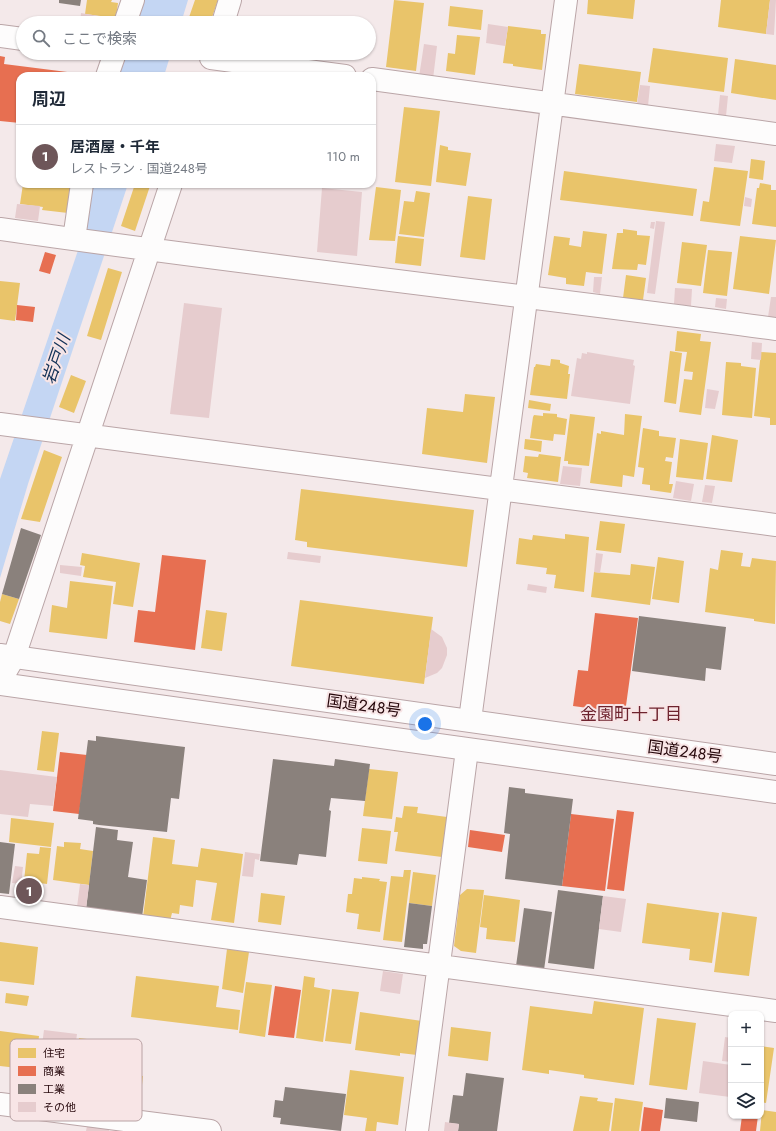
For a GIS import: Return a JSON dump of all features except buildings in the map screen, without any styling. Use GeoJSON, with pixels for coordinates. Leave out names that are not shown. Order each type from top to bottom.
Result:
{"type":"FeatureCollection","features":[{"type":"Feature","properties":{"kind":"main road"},"geometry":{"type":"LineString","coordinates":[[127,16],[133,0]]}},
{"type":"Feature","properties":{"kind":"main road"},"geometry":{"type":"LineString","coordinates":[[225,16],[230,0]]}},
{"type":"Feature","properties":{"kind":"main road"},"geometry":{"type":"LineString","coordinates":[[470,720],[566,0]]}},
{"type":"Feature","properties":{"kind":"main road"},"geometry":{"type":"LineString","coordinates":[[0,36],[16,38]]}},
{"type":"Feature","properties":{"kind":"main road"},"geometry":{"type":"LineString","coordinates":[[108,72],[113,60]]}},
{"type":"Feature","properties":{"kind":"main road"},"geometry":{"type":"LineString","coordinates":[[210,62],[306,72]]}},
{"type":"Feature","properties":{"kind":"main road"},"geometry":{"type":"LineString","coordinates":[[376,81],[776,134]]}},
{"type":"Feature","properties":{"kind":"main road"},"geometry":{"type":"LineString","coordinates":[[77,240],[82,188]]}},
{"type":"Feature","properties":{"kind":"main road"},"geometry":{"type":"LineString","coordinates":[[0,683],[7,656],[87,435],[170,188]]}},
{"type":"Feature","properties":{"kind":"main road"},"geometry":{"type":"LineString","coordinates":[[0,229],[150,250],[527,296],[776,329]]}},
{"type":"Feature","properties":{"kind":"main road"},"geometry":{"type":"LineString","coordinates":[[9,425],[776,525]]}},
{"type":"Feature","properties":{"kind":"main road","name":"国道248号"},"geometry":{"type":"LineString","coordinates":[[7,656],[776,764]]}},
{"type":"Feature","properties":{"kind":"main road","name":"国道248号"},"geometry":{"type":"LineString","coordinates":[[0,683],[467,750],[776,792]]}},
{"type":"Feature","properties":{"kind":"main road"},"geometry":{"type":"LineString","coordinates":[[417,1131],[467,750]]}},
{"type":"Feature","properties":{"kind":"main road"},"geometry":{"type":"LineString","coordinates":[[0,907],[776,1011]]}},
{"type":"Feature","properties":{"kind":"main road"},"geometry":{"type":"LineString","coordinates":[[0,1104],[10,1105]]}},
{"type":"Feature","properties":{"kind":"main road"},"geometry":{"type":"LineString","coordinates":[[132,1121],[210,1131]]}},
{"type":"Feature","properties":{"kind":"water"},"geometry":{"type":"Polygon","coordinates":[[[143,0],[188,0],[183,16],[138,16],[143,0]]]}},
{"type":"Feature","properties":{"kind":"water"},"geometry":{"type":"Polygon","coordinates":[[[124,60],[169,60],[165,72],[120,72],[124,60]]]}},
{"type":"Feature","properties":{"kind":"water","name":"岩戸川"},"geometry":{"type":"Polygon","coordinates":[[[91,188],[127,188],[28,484],[0,578],[0,479],[86,227],[91,188]]]}},
{"type":"Feature","properties":{"kind":"place","name":"居酒屋・千年"},"geometry":{"type":"Point","coordinates":[29,891]}},
{"type":"Feature","properties":{"kind":"district","name":"金園町十丁目"},"geometry":{"type":"Point","coordinates":[631,714]}}]}
